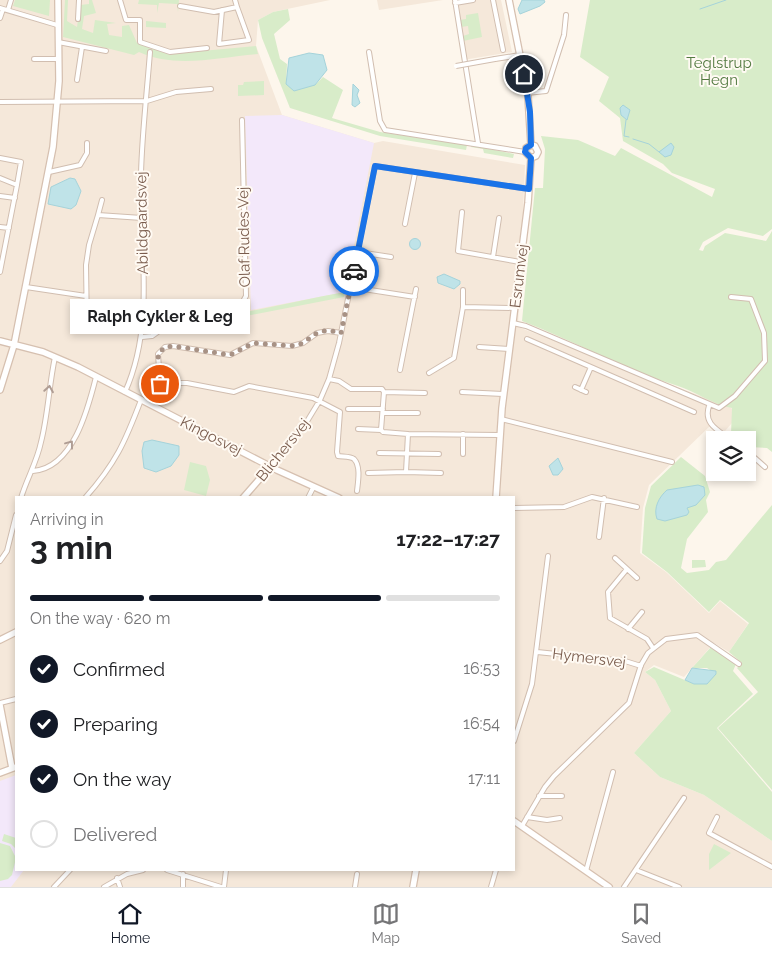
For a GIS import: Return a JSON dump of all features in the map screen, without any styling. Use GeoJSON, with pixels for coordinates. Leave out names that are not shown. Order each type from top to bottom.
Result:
{"type":"FeatureCollection","features":[{"type":"Feature","properties":{"kind":"street"},"geometry":{"type":"LineString","coordinates":[[8,10],[11,0]]}},
{"type":"Feature","properties":{"kind":"street"},"geometry":{"type":"LineString","coordinates":[[0,390],[14,345],[48,172],[58,102],[58,0]]}},
{"type":"Feature","properties":{"kind":"street"},"geometry":{"type":"LineString","coordinates":[[78,19],[79,0]]}},
{"type":"Feature","properties":{"kind":"street"},"geometry":{"type":"LineString","coordinates":[[120,0],[126,20],[140,20],[140,42],[170,52],[207,48]]}},
{"type":"Feature","properties":{"kind":"street"},"geometry":{"type":"LineString","coordinates":[[222,10],[219,44],[249,40],[235,0]]}},
{"type":"Feature","properties":{"kind":"street"},"geometry":{"type":"LineString","coordinates":[[473,0],[455,2],[478,144]]}},
{"type":"Feature","properties":{"kind":"street"},"geometry":{"type":"LineString","coordinates":[[494,0],[503,50]]}},
{"type":"Feature","properties":{"kind":"street"},"geometry":{"type":"LineString","coordinates":[[509,0],[527,93],[531,145]]}},
{"type":"Feature","properties":{"kind":"street"},"geometry":{"type":"LineString","coordinates":[[180,6],[198,8],[202,11],[237,7]]}},
{"type":"Feature","properties":{"kind":"street"},"geometry":{"type":"LineString","coordinates":[[0,18],[2,8],[57,24]]}},
{"type":"Feature","properties":{"kind":"street"},"geometry":{"type":"LineString","coordinates":[[527,93],[546,90],[564,35],[566,15]]}},
{"type":"Feature","properties":{"kind":"street"},"geometry":{"type":"LineString","coordinates":[[58,42],[106,51]]}},
{"type":"Feature","properties":{"kind":"street"},"geometry":{"type":"LineString","coordinates":[[77,80],[82,46]]}},
{"type":"Feature","properties":{"kind":"street","name":"Abildgaardsvej"},"geometry":{"type":"LineString","coordinates":[[125,392],[136,364],[142,338],[141,174],[150,52]]}},
{"type":"Feature","properties":{"kind":"street"},"geometry":{"type":"LineString","coordinates":[[369,52],[382,127],[407,133],[525,152],[531,158],[536,156],[538,152],[535,146],[531,145]]}},
{"type":"Feature","properties":{"kind":"street"},"geometry":{"type":"LineString","coordinates":[[456,66],[520,54]]}},
{"type":"Feature","properties":{"kind":"street"},"geometry":{"type":"LineString","coordinates":[[34,59],[59,59]]}},
{"type":"Feature","properties":{"kind":"street"},"geometry":{"type":"LineString","coordinates":[[0,102],[147,101],[176,92],[211,89]]}},
{"type":"Feature","properties":{"kind":"street","name":"Olaf Rudes Vej"},"geometry":{"type":"LineString","coordinates":[[142,338],[152,336],[180,316],[234,309],[241,304],[246,296],[242,120]]}},
{"type":"Feature","properties":{"kind":"street"},"geometry":{"type":"LineString","coordinates":[[48,172],[80,165],[87,152],[87,143]]}},
{"type":"Feature","properties":{"kind":"street"},"geometry":{"type":"LineString","coordinates":[[525,152],[526,148],[531,145]]}},
{"type":"Feature","properties":{"kind":"street"},"geometry":{"type":"LineString","coordinates":[[0,158],[21,162],[9,228],[1,258],[0,272]]}},
{"type":"Feature","properties":{"kind":"street","name":"Esrumvej"},"geometry":{"type":"LineString","coordinates":[[496,496],[501,419],[529,189],[531,158]]}},
{"type":"Feature","properties":{"kind":"street","name":"Blichersvej"},"geometry":{"type":"LineString","coordinates":[[245,496],[299,434],[320,400],[329,379],[341,333],[375,166],[415,172]]}},
{"type":"Feature","properties":{"kind":"street"},"geometry":{"type":"LineString","coordinates":[[406,224],[415,172],[529,189]]}},
{"type":"Feature","properties":{"kind":"street"},"geometry":{"type":"LineString","coordinates":[[0,178],[17,185]]}},
{"type":"Feature","properties":{"kind":"street"},"geometry":{"type":"LineString","coordinates":[[0,196],[15,198]]}},
{"type":"Feature","properties":{"kind":"street"},"geometry":{"type":"LineString","coordinates":[[87,329],[88,245],[102,200]]}},
{"type":"Feature","properties":{"kind":"street"},"geometry":{"type":"LineString","coordinates":[[462,212],[458,251],[520,262]]}},
{"type":"Feature","properties":{"kind":"street"},"geometry":{"type":"LineString","coordinates":[[98,215],[142,218]]}},
{"type":"Feature","properties":{"kind":"street"},"geometry":{"type":"LineString","coordinates":[[493,257],[499,218]]}},
{"type":"Feature","properties":{"kind":"street"},"geometry":{"type":"LineString","coordinates":[[0,227],[9,228]]}},
{"type":"Feature","properties":{"kind":"street"},"geometry":{"type":"LineString","coordinates":[[358,252],[391,258]]}},
{"type":"Feature","properties":{"kind":"street"},"geometry":{"type":"LineString","coordinates":[[26,287],[86,296]]}},
{"type":"Feature","properties":{"kind":"street"},"geometry":{"type":"LineString","coordinates":[[350,287],[415,297]]}},
{"type":"Feature","properties":{"kind":"street"},"geometry":{"type":"LineString","coordinates":[[400,370],[416,289]]}},
{"type":"Feature","properties":{"kind":"street"},"geometry":{"type":"LineString","coordinates":[[429,373],[454,358],[463,307],[463,290]]}},
{"type":"Feature","properties":{"kind":"street"},"geometry":{"type":"LineString","coordinates":[[513,324],[526,326],[710,406],[723,406],[735,396],[765,361],[764,333],[751,299],[731,297]]}},
{"type":"Feature","properties":{"kind":"street"},"geometry":{"type":"LineString","coordinates":[[463,307],[515,308]]}},
{"type":"Feature","properties":{"kind":"street","name":"Blichersvej"},"geometry":{"type":"LineString","coordinates":[[320,400],[249,386],[234,392],[187,383],[160,384],[158,354],[165,347],[173,346],[230,355],[253,343],[294,346],[303,343],[317,333],[328,330],[341,333]]}},
{"type":"Feature","properties":{"kind":"street"},"geometry":{"type":"LineString","coordinates":[[527,339],[694,412]]}},
{"type":"Feature","properties":{"kind":"street","name":"Kingosvej"},"geometry":{"type":"LineString","coordinates":[[0,341],[55,357],[270,467],[333,496]]}},
{"type":"Feature","properties":{"kind":"street"},"geometry":{"type":"LineString","coordinates":[[480,347],[510,349]]}},
{"type":"Feature","properties":{"kind":"street"},"geometry":{"type":"LineString","coordinates":[[22,496],[33,471],[42,440],[55,357]]}},
{"type":"Feature","properties":{"kind":"street"},"geometry":{"type":"LineString","coordinates":[[575,387],[584,391],[598,357]]}},
{"type":"Feature","properties":{"kind":"street"},"geometry":{"type":"LineString","coordinates":[[33,471],[45,470],[51,466],[71,443],[85,416],[96,377]]}},
{"type":"Feature","properties":{"kind":"street"},"geometry":{"type":"LineString","coordinates":[[329,379],[339,381],[351,389],[382,389],[384,392],[425,393]]}},
{"type":"Feature","properties":{"kind":"street"},"geometry":{"type":"LineString","coordinates":[[667,400],[672,389]]}},
{"type":"Feature","properties":{"kind":"street"},"geometry":{"type":"LineString","coordinates":[[381,430],[384,392]]}},
{"type":"Feature","properties":{"kind":"street"},"geometry":{"type":"LineString","coordinates":[[462,392],[504,394]]}},
{"type":"Feature","properties":{"kind":"street"},"geometry":{"type":"LineString","coordinates":[[87,496],[106,475],[119,454],[141,400]]}},
{"type":"Feature","properties":{"kind":"street"},"geometry":{"type":"LineString","coordinates":[[320,400],[340,412],[337,452],[338,456],[352,457],[355,460],[359,474],[357,491]]}},
{"type":"Feature","properties":{"kind":"street"},"geometry":{"type":"LineString","coordinates":[[710,406],[706,414],[708,420],[721,431]]}},
{"type":"Feature","properties":{"kind":"street"},"geometry":{"type":"LineString","coordinates":[[348,409],[418,413]]}},
{"type":"Feature","properties":{"kind":"street"},"geometry":{"type":"LineString","coordinates":[[501,419],[672,462]]}},
{"type":"Feature","properties":{"kind":"street"},"geometry":{"type":"LineString","coordinates":[[358,429],[408,434],[500,435]]}},
{"type":"Feature","properties":{"kind":"street"},"geometry":{"type":"LineString","coordinates":[[406,472],[408,434]]}},
{"type":"Feature","properties":{"kind":"street"},"geometry":{"type":"LineString","coordinates":[[463,454],[464,434]]}},
{"type":"Feature","properties":{"kind":"street"},"geometry":{"type":"LineString","coordinates":[[379,453],[439,454]]}},
{"type":"Feature","properties":{"kind":"street"},"geometry":{"type":"LineString","coordinates":[[756,460],[764,467]]}},
{"type":"Feature","properties":{"kind":"street"},"geometry":{"type":"LineString","coordinates":[[368,473],[441,473]]}},
{"type":"Feature","properties":{"kind":"street"},"geometry":{"type":"LineString","coordinates":[[309,496],[313,488]]}},
{"type":"Feature","properties":{"kind":"street"},"geometry":{"type":"LineString","coordinates":[[515,508],[564,507],[586,498],[604,498],[637,507]]}},
{"type":"Feature","properties":{"kind":"street"},"geometry":{"type":"LineString","coordinates":[[599,537],[604,498]]}},
{"type":"Feature","properties":{"kind":"street"},"geometry":{"type":"LineString","coordinates":[[0,561],[7,551],[15,519]]}},
{"type":"Feature","properties":{"kind":"street"},"geometry":{"type":"LineString","coordinates":[[516,728],[532,684],[548,556]]}},
{"type":"Feature","properties":{"kind":"street"},"geometry":{"type":"LineString","coordinates":[[615,558],[637,578]]}},
{"type":"Feature","properties":{"kind":"street"},"geometry":{"type":"LineString","coordinates":[[628,570],[608,592],[610,618],[647,639],[653,648],[666,639],[697,635],[739,664]]}},
{"type":"Feature","properties":{"kind":"street"},"geometry":{"type":"LineString","coordinates":[[628,629],[642,612]]}},
{"type":"Feature","properties":{"kind":"street"},"geometry":{"type":"LineString","coordinates":[[0,640],[15,632]]}},
{"type":"Feature","properties":{"kind":"street","name":"Hymersvej"},"geometry":{"type":"LineString","coordinates":[[537,652],[625,661],[641,666],[644,658],[653,648]]}},
{"type":"Feature","properties":{"kind":"street"},"geometry":{"type":"LineString","coordinates":[[522,826],[539,796],[554,776],[626,707],[632,698],[641,666]]}},
{"type":"Feature","properties":{"kind":"street"},"geometry":{"type":"LineString","coordinates":[[0,773],[14,768],[0,704],[15,698]]}},
{"type":"Feature","properties":{"kind":"street"},"geometry":{"type":"LineString","coordinates":[[586,871],[613,772]]}},
{"type":"Feature","properties":{"kind":"street"},"geometry":{"type":"LineString","coordinates":[[539,796],[562,796]]}},
{"type":"Feature","properties":{"kind":"street"},"geometry":{"type":"LineString","coordinates":[[624,887],[684,798]]}},
{"type":"Feature","properties":{"kind":"street"},"geometry":{"type":"LineString","coordinates":[[527,817],[547,820],[560,818]]}},
{"type":"Feature","properties":{"kind":"street"},"geometry":{"type":"LineString","coordinates":[[717,817],[708,833],[772,867]]}},
{"type":"Feature","properties":{"kind":"street"},"geometry":{"type":"LineString","coordinates":[[515,822],[609,887]]}},
{"type":"Feature","properties":{"kind":"street"},"geometry":{"type":"LineString","coordinates":[[636,870],[679,887]]}},
{"type":"Feature","properties":{"kind":"street"},"geometry":{"type":"LineString","coordinates":[[54,887],[69,871]]}},
{"type":"Feature","properties":{"kind":"street"},"geometry":{"type":"LineString","coordinates":[[104,887],[117,878],[140,871]]}},
{"type":"Feature","properties":{"kind":"street"},"geometry":{"type":"LineString","coordinates":[[171,871],[223,887],[226,871]]}},
{"type":"Feature","properties":{"kind":"street"},"geometry":{"type":"LineString","coordinates":[[413,887],[416,871]]}},
{"type":"Feature","properties":{"kind":"street"},"geometry":{"type":"LineString","coordinates":[[491,887],[496,871]]}},
{"type":"Feature","properties":{"kind":"street"},"geometry":{"type":"LineString","coordinates":[[183,874],[183,887]]}},
{"type":"Feature","properties":{"kind":"street"},"geometry":{"type":"LineString","coordinates":[[355,887],[357,874]]}},
{"type":"Feature","properties":{"kind":"street"},"geometry":{"type":"LineString","coordinates":[[117,878],[120,887]]}},
{"type":"Feature","properties":{"kind":"shaded area"},"geometry":{"type":"Polygon","coordinates":[[[0,0],[330,0],[273,12],[258,20],[256,46],[282,115],[374,143],[383,141],[525,165],[518,327],[730,407],[739,415],[725,431],[709,427],[649,485],[643,508],[640,553],[666,572],[709,613],[720,601],[748,624],[729,652],[714,643],[684,677],[654,665],[645,672],[655,680],[671,711],[634,753],[660,777],[704,795],[772,841],[772,887],[0,887],[0,0]]]}},
{"type":"Feature","properties":{"kind":"shaded area"},"geometry":{"type":"Polygon","coordinates":[[[377,0],[443,0],[379,10],[377,0]]]}},
{"type":"Feature","properties":{"kind":"shaded area"},"geometry":{"type":"Polygon","coordinates":[[[453,0],[501,0],[512,52],[463,60],[453,0]]]}},
{"type":"Feature","properties":{"kind":"shaded area"},"geometry":{"type":"Polygon","coordinates":[[[282,115],[374,143],[345,292],[251,310],[245,116],[282,115]]]}},
{"type":"Feature","properties":{"kind":"shaded area"},"geometry":{"type":"Polygon","coordinates":[[[15,775],[15,871],[23,871],[11,887],[0,887],[0,781],[15,775]]]}},
{"type":"Feature","properties":{"kind":"green space"},"geometry":{"type":"Polygon","coordinates":[[[15,0],[50,0],[49,16],[13,6],[15,0]]]}},
{"type":"Feature","properties":{"kind":"green space"},"geometry":{"type":"Polygon","coordinates":[[[65,0],[68,0],[67,21],[77,27],[80,5],[89,4],[89,0],[92,0],[96,13],[84,16],[82,29],[93,33],[95,20],[116,23],[107,24],[109,35],[122,37],[122,26],[129,25],[137,43],[169,54],[256,46],[258,54],[198,61],[167,60],[139,52],[134,55],[63,37],[65,0]]]}},
{"type":"Feature","properties":{"kind":"green space"},"geometry":{"type":"Polygon","coordinates":[[[139,0],[179,0],[178,12],[177,4],[159,3],[157,13],[157,5],[138,4],[139,0]]]}},
{"type":"Feature","properties":{"kind":"green space","name":"Teglstrup Hegn"},"geometry":{"type":"Polygon","coordinates":[[[590,0],[772,0],[772,229],[763,236],[728,228],[703,242],[699,250],[703,251],[705,246],[725,233],[766,241],[772,231],[772,452],[767,448],[756,447],[756,431],[731,431],[732,408],[638,371],[522,321],[535,188],[543,188],[545,149],[541,136],[578,140],[615,156],[621,148],[712,197],[715,189],[672,173],[663,164],[623,141],[620,118],[599,101],[609,77],[580,57],[590,0]]]}},
{"type":"Feature","properties":{"kind":"green space"},"geometry":{"type":"Polygon","coordinates":[[[288,9],[290,20],[274,34],[280,59],[287,64],[286,84],[315,85],[323,77],[343,90],[332,118],[380,132],[467,145],[466,150],[380,136],[290,108],[262,38],[258,20],[273,12],[288,9]]]}},
{"type":"Feature","properties":{"kind":"green space"},"geometry":{"type":"Polygon","coordinates":[[[478,13],[482,37],[463,41],[463,36],[469,34],[468,26],[461,27],[460,20],[466,19],[466,15],[478,13]]]}},
{"type":"Feature","properties":{"kind":"green space"},"geometry":{"type":"Polygon","coordinates":[[[146,21],[166,23],[166,28],[146,27],[146,21]]]}},
{"type":"Feature","properties":{"kind":"green space"},"geometry":{"type":"Polygon","coordinates":[[[264,81],[264,95],[238,96],[238,85],[243,85],[244,82],[264,81]]]}},
{"type":"Feature","properties":{"kind":"green space"},"geometry":{"type":"Polygon","coordinates":[[[471,145],[514,154],[513,158],[484,153],[483,149],[471,147],[471,145]]]}},
{"type":"Feature","properties":{"kind":"green space"},"geometry":{"type":"Polygon","coordinates":[[[345,292],[344,297],[236,318],[194,321],[232,315],[345,292]]]}},
{"type":"Feature","properties":{"kind":"green space"},"geometry":{"type":"Polygon","coordinates":[[[681,457],[705,476],[710,492],[706,500],[708,512],[687,539],[681,568],[687,573],[709,570],[716,562],[726,560],[772,505],[772,790],[718,728],[758,692],[737,668],[742,663],[729,652],[749,623],[720,600],[709,612],[667,572],[642,553],[645,508],[651,486],[681,457]]]}},
{"type":"Feature","properties":{"kind":"green space"},"geometry":{"type":"Polygon","coordinates":[[[190,462],[206,466],[210,480],[206,496],[184,490],[190,462]]]}},
{"type":"Feature","properties":{"kind":"green space"},"geometry":{"type":"Polygon","coordinates":[[[692,560],[705,560],[706,567],[692,568],[692,560]]]}},
{"type":"Feature","properties":{"kind":"green space"},"geometry":{"type":"Polygon","coordinates":[[[711,647],[736,664],[733,671],[753,694],[717,728],[772,792],[772,841],[704,795],[660,777],[634,753],[671,711],[655,680],[645,672],[654,667],[694,684],[716,674],[707,668],[692,668],[711,647]]]}},
{"type":"Feature","properties":{"kind":"green space"},"geometry":{"type":"Polygon","coordinates":[[[4,834],[15,838],[15,848],[11,844],[2,841],[4,834]]]}},
{"type":"Feature","properties":{"kind":"green space"},"geometry":{"type":"Polygon","coordinates":[[[0,843],[10,846],[15,856],[15,862],[12,875],[8,879],[0,881],[0,843]]]}},
{"type":"Feature","properties":{"kind":"green space"},"geometry":{"type":"Polygon","coordinates":[[[714,844],[731,853],[709,870],[709,854],[714,844]]]}},
{"type":"Feature","properties":{"kind":"water"},"geometry":{"type":"Polygon","coordinates":[[[522,0],[544,0],[545,2],[520,14],[518,9],[522,0]]]}},
{"type":"Feature","properties":{"kind":"water"},"geometry":{"type":"Polygon","coordinates":[[[309,53],[323,55],[327,70],[315,85],[294,91],[286,84],[289,58],[309,53]]]}},
{"type":"Feature","properties":{"kind":"water"},"geometry":{"type":"Polygon","coordinates":[[[353,84],[359,90],[357,95],[360,103],[355,107],[352,105],[353,84]]]}},
{"type":"Feature","properties":{"kind":"water"},"geometry":{"type":"Polygon","coordinates":[[[623,105],[630,110],[627,120],[621,115],[620,108],[623,105]]]}},
{"type":"Feature","properties":{"kind":"water"},"geometry":{"type":"Polygon","coordinates":[[[671,143],[674,147],[671,155],[665,157],[659,152],[671,143]]]}},
{"type":"Feature","properties":{"kind":"water"},"geometry":{"type":"Polygon","coordinates":[[[70,178],[75,179],[81,191],[76,205],[71,209],[48,204],[51,187],[70,178]]]}},
{"type":"Feature","properties":{"kind":"water"},"geometry":{"type":"Polygon","coordinates":[[[415,238],[421,244],[415,250],[409,244],[415,238]]]}},
{"type":"Feature","properties":{"kind":"water"},"geometry":{"type":"Polygon","coordinates":[[[444,274],[460,281],[460,284],[454,289],[438,283],[437,277],[444,274]]]}},
{"type":"Feature","properties":{"kind":"water"},"geometry":{"type":"Polygon","coordinates":[[[152,440],[179,446],[179,455],[171,466],[156,472],[144,468],[142,451],[144,442],[152,440]]]}},
{"type":"Feature","properties":{"kind":"water"},"geometry":{"type":"Polygon","coordinates":[[[558,458],[563,469],[558,475],[553,475],[549,466],[558,458]]]}},
{"type":"Feature","properties":{"kind":"water"},"geometry":{"type":"Polygon","coordinates":[[[698,485],[704,487],[705,495],[696,505],[687,508],[689,512],[687,515],[665,521],[657,519],[658,503],[667,490],[698,485]]]}},
{"type":"Feature","properties":{"kind":"water"},"geometry":{"type":"Polygon","coordinates":[[[692,668],[716,671],[716,674],[707,684],[694,684],[685,680],[692,668]]]}},
{"type":"Feature","properties":{"kind":"waterway"},"geometry":{"type":"LineString","coordinates":[[700,9],[726,0]]}},
{"type":"Feature","properties":{"kind":"waterway"},"geometry":{"type":"LineString","coordinates":[[626,120],[624,136],[629,137]]}},
{"type":"Feature","properties":{"kind":"waterway"},"geometry":{"type":"LineString","coordinates":[[633,139],[649,144],[659,152]]}},
{"type":"Feature","properties":{"kind":"way so far"},"geometry":{"type":"LineString","coordinates":[[160,384],[158,354],[165,347],[173,346],[230,355],[253,343],[294,346],[303,343],[317,333],[328,330],[341,333],[354,271]]}},
{"type":"Feature","properties":{"kind":"place","name":"Ralph Cykler & Leg"},"geometry":{"type":"Point","coordinates":[160,384]}},
{"type":"Feature","properties":{"kind":"route"},"geometry":{"type":"LineString","coordinates":[[354,271],[375,166],[529,189],[531,158],[526,156],[525,152],[526,148],[531,145],[530,112],[524,74]]}}]}
